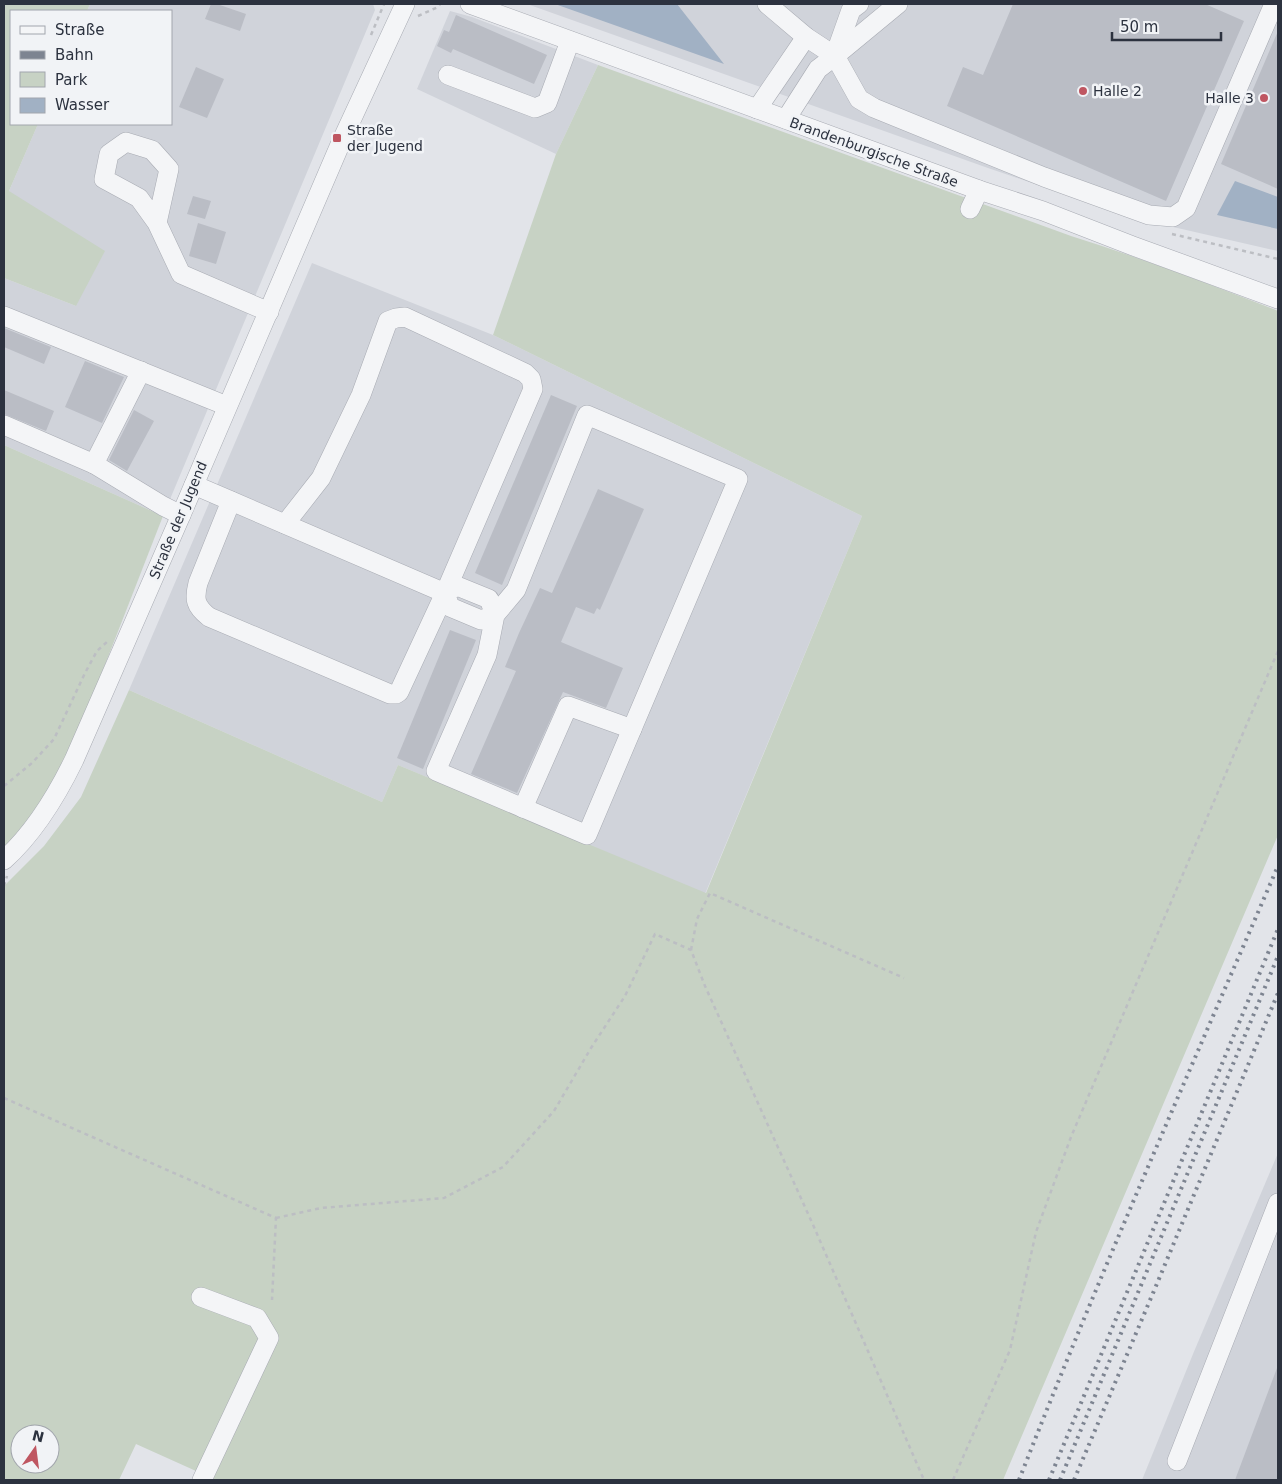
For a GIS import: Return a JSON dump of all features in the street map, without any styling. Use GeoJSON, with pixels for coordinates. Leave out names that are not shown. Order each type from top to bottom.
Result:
{"type":"FeatureCollection","features":[{"type":"Feature","properties":{"kind":"street","name":"Straße der Jugend"},"geometry":{"type":"LineString","coordinates":[[6,866],[47,809],[62,783],[182,515],[227,406],[346,133],[405,4]]}},
{"type":"Feature","properties":{"kind":"street","name":"Brandenburgische Straße"},"geometry":{"type":"LineString","coordinates":[[470,4],[979,190],[1043,211],[1278,300]]}},
{"type":"Feature","properties":{"kind":"street"},"geometry":{"type":"LineString","coordinates":[[767,4],[806,37],[835,56],[859,99],[874,108],[1044,177],[1149,214],[1173,217],[1186,208],[1274,4]]}},
{"type":"Feature","properties":{"kind":"street"},"geometry":{"type":"LineString","coordinates":[[835,56],[851,10],[859,4]]}},
{"type":"Feature","properties":{"kind":"street"},"geometry":{"type":"LineString","coordinates":[[786,120],[818,69],[898,4]]}},
{"type":"Feature","properties":{"kind":"street"},"geometry":{"type":"LineString","coordinates":[[757,109],[806,37]]}},
{"type":"Feature","properties":{"kind":"street"},"geometry":{"type":"LineString","coordinates":[[448,75],[535,108],[547,103],[570,41]]}},
{"type":"Feature","properties":{"kind":"street"},"geometry":{"type":"LineString","coordinates":[[970,209],[979,190]]}},
{"type":"Feature","properties":{"kind":"street"},"geometry":{"type":"LineString","coordinates":[[157,223],[181,274],[269,312]]}},
{"type":"Feature","properties":{"kind":"street"},"geometry":{"type":"LineString","coordinates":[[4,316],[227,406]]}},
{"type":"Feature","properties":{"kind":"street"},"geometry":{"type":"LineString","coordinates":[[231,500],[198,583],[196,600],[202,612],[209,617],[276,646],[390,694],[396,694],[399,692],[445,593],[533,389],[531,379],[525,373],[405,317],[388,321],[361,395],[321,478],[286,524]]}},
{"type":"Feature","properties":{"kind":"street"},"geometry":{"type":"LineString","coordinates":[[94,464],[141,371]]}},
{"type":"Feature","properties":{"kind":"street"},"geometry":{"type":"LineString","coordinates":[[587,415],[738,478],[632,729],[587,835],[436,771],[487,655],[495,615],[516,590],[587,415]]}},
{"type":"Feature","properties":{"kind":"street"},"geometry":{"type":"LineString","coordinates":[[4,426],[94,464],[163,506],[182,515]]}},
{"type":"Feature","properties":{"kind":"street"},"geometry":{"type":"LineString","coordinates":[[194,485],[445,593],[450,607],[480,620],[495,615]]}},
{"type":"Feature","properties":{"kind":"street"},"geometry":{"type":"LineString","coordinates":[[523,808],[568,706],[632,729]]}},
{"type":"Feature","properties":{"kind":"street"},"geometry":{"type":"LineString","coordinates":[[1177,1461],[1278,1203]]}},
{"type":"Feature","properties":{"kind":"street"},"geometry":{"type":"LineString","coordinates":[[201,1297],[257,1318],[268,1338],[202,1480]]}},
{"type":"Feature","properties":{"kind":"path"},"geometry":{"type":"LineString","coordinates":[[423,14],[438,7],[440,4]]}},
{"type":"Feature","properties":{"kind":"path"},"geometry":{"type":"LineString","coordinates":[[4,786],[32,763],[54,739],[97,651],[108,640]]}},
{"type":"Feature","properties":{"kind":"path"},"geometry":{"type":"LineString","coordinates":[[953,1480],[1010,1350],[1036,1232],[1071,1137],[1278,651]]}},
{"type":"Feature","properties":{"kind":"path"},"geometry":{"type":"LineString","coordinates":[[4,886],[6,866]]}},
{"type":"Feature","properties":{"kind":"path"},"geometry":{"type":"LineString","coordinates":[[904,978],[710,892],[697,919],[691,950],[705,986],[814,1227],[924,1480]]}},
{"type":"Feature","properties":{"kind":"path"},"geometry":{"type":"LineString","coordinates":[[4,1098],[276,1218],[321,1208],[444,1198],[504,1167],[554,1111],[591,1048],[625,996],[655,934],[691,950]]}},
{"type":"Feature","properties":{"kind":"path"},"geometry":{"type":"LineString","coordinates":[[272,1300],[276,1218]]}},
{"type":"Feature","properties":{"kind":"shaded area"},"geometry":{"type":"Polygon","coordinates":[[[90,4],[373,4],[375,10],[163,516],[4,445],[4,278],[76,306],[9,191],[38,125],[172,125],[172,10],[87,10],[90,4]]]}},
{"type":"Feature","properties":{"kind":"shaded area"},"geometry":{"type":"Polygon","coordinates":[[[527,4],[1278,4],[1278,251],[1134,218],[527,4]]]}},
{"type":"Feature","properties":{"kind":"shaded area"},"geometry":{"type":"Polygon","coordinates":[[[450,11],[472,17],[598,65],[556,154],[417,89],[450,11]]]}},
{"type":"Feature","properties":{"kind":"shaded area"},"geometry":{"type":"Polygon","coordinates":[[[312,263],[493,335],[862,516],[705,894],[398,765],[382,802],[129,690],[312,263]]]}},
{"type":"Feature","properties":{"kind":"shaded area"},"geometry":{"type":"Polygon","coordinates":[[[1278,1153],[1278,1480],[1142,1480],[1193,1354],[1278,1153]]]}},
{"type":"Feature","properties":{"kind":"green space"},"geometry":{"type":"Polygon","coordinates":[[[4,4],[90,4],[87,10],[10,10],[10,125],[38,125],[9,191],[105,251],[76,306],[4,278],[4,4]]]}},
{"type":"Feature","properties":{"kind":"green space"},"geometry":{"type":"Polygon","coordinates":[[[598,65],[1071,236],[1123,253],[1278,311],[1278,835],[1003,1480],[216,1480],[136,1444],[119,1480],[4,1480],[4,886],[44,846],[81,797],[129,690],[382,802],[398,765],[706,893],[862,516],[493,335],[556,154],[598,65]]]}},
{"type":"Feature","properties":{"kind":"green space"},"geometry":{"type":"Polygon","coordinates":[[[4,445],[163,516],[69,757],[43,801],[4,851],[4,445]]]}},
{"type":"Feature","properties":{"kind":"water"},"geometry":{"type":"Polygon","coordinates":[[[555,4],[677,4],[724,64],[555,4]]]}},
{"type":"Feature","properties":{"kind":"water"},"geometry":{"type":"Polygon","coordinates":[[[1235,181],[1278,197],[1278,229],[1217,215],[1235,181]]]}},
{"type":"Feature","properties":{"kind":"building"},"geometry":{"type":"Polygon","coordinates":[[[211,4],[217,4],[246,14],[240,31],[205,19],[211,4]]]}},
{"type":"Feature","properties":{"kind":"building","name":"Halle 2"},"geometry":{"type":"Polygon","coordinates":[[[1013,4],[1205,4],[1244,21],[1166,201],[947,106],[963,67],[983,75],[1013,4]]]}},
{"type":"Feature","properties":{"kind":"building"},"geometry":{"type":"Polygon","coordinates":[[[456,15],[547,55],[534,84],[453,49],[451,53],[437,46],[444,30],[449,32],[456,15]]]}},
{"type":"Feature","properties":{"kind":"building","name":"Halle 3"},"geometry":{"type":"Polygon","coordinates":[[[1278,31],[1278,189],[1221,164],[1278,31]]]}},
{"type":"Feature","properties":{"kind":"building"},"geometry":{"type":"Polygon","coordinates":[[[196,67],[224,79],[207,118],[179,107],[196,67]]]}},
{"type":"Feature","properties":{"kind":"building"},"geometry":{"type":"Polygon","coordinates":[[[193,196],[211,201],[205,219],[187,214],[193,196]]]}},
{"type":"Feature","properties":{"kind":"building"},"geometry":{"type":"Polygon","coordinates":[[[198,223],[226,232],[216,264],[189,256],[198,223]]]}},
{"type":"Feature","properties":{"kind":"building"},"geometry":{"type":"Polygon","coordinates":[[[4,328],[51,347],[44,364],[4,347],[4,328]]]}},
{"type":"Feature","properties":{"kind":"building"},"geometry":{"type":"Polygon","coordinates":[[[85,361],[124,377],[102,423],[65,407],[85,361]]]}},
{"type":"Feature","properties":{"kind":"building"},"geometry":{"type":"Polygon","coordinates":[[[4,390],[54,411],[46,431],[4,414],[4,390]]]}},
{"type":"Feature","properties":{"kind":"building"},"geometry":{"type":"Polygon","coordinates":[[[551,395],[577,406],[502,585],[475,573],[551,395]]]}},
{"type":"Feature","properties":{"kind":"building"},"geometry":{"type":"Polygon","coordinates":[[[134,410],[154,421],[127,471],[109,460],[134,410]]]}},
{"type":"Feature","properties":{"kind":"building"},"geometry":{"type":"Polygon","coordinates":[[[598,489],[644,509],[600,610],[597,608],[594,614],[576,607],[561,642],[623,668],[606,708],[563,692],[517,793],[471,774],[516,671],[505,667],[519,633],[540,588],[552,593],[598,489]]]}},
{"type":"Feature","properties":{"kind":"building"},"geometry":{"type":"Polygon","coordinates":[[[450,630],[476,640],[423,769],[397,758],[450,630]]]}},
{"type":"Feature","properties":{"kind":"building"},"geometry":{"type":"Polygon","coordinates":[[[1277,1368],[1278,1480],[1235,1480],[1277,1368]]]}},
{"type":"Feature","properties":{"kind":"railway"},"geometry":{"type":"LineString","coordinates":[[1019,1480],[1113,1249],[1278,866]]}},
{"type":"Feature","properties":{"kind":"railway"},"geometry":{"type":"LineString","coordinates":[[1049,1480],[1278,929]]}},
{"type":"Feature","properties":{"kind":"railway"},"geometry":{"type":"LineString","coordinates":[[1060,1480],[1278,956]]}},
{"type":"Feature","properties":{"kind":"railway"},"geometry":{"type":"LineString","coordinates":[[1074,1480],[1278,993]]}},
{"type":"Feature","properties":{"kind":"place","name":"Halle 2"},"geometry":{"type":"Point","coordinates":[1083,91]}},
{"type":"Feature","properties":{"kind":"place","name":"Halle 3"},"geometry":{"type":"Point","coordinates":[1264,98]}},
{"type":"Feature","properties":{"kind":"place","name":"Straße der Jugend"},"geometry":{"type":"Point","coordinates":[337,138]}}]}
